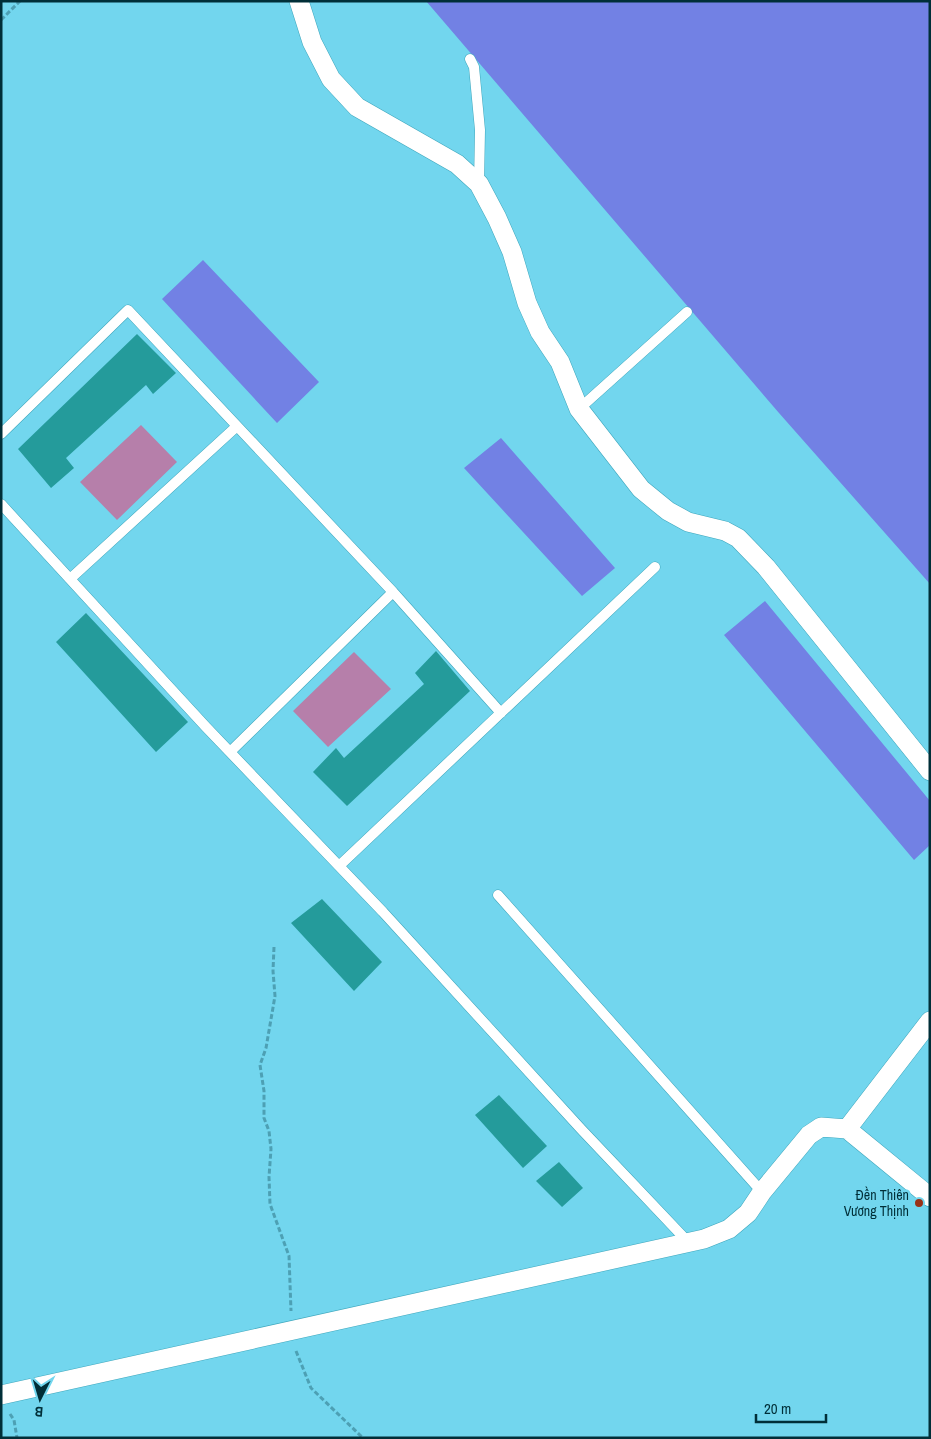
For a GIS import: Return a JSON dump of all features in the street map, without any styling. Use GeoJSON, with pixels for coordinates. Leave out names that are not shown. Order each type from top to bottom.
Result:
{"type":"FeatureCollection","features":[{"type":"Feature","properties":{"kind":"street"},"geometry":{"type":"LineString","coordinates":[[299,1],[312,42],[331,79],[357,107],[457,164],[478,184],[497,218],[512,252],[527,302],[540,332],[560,362],[579,409],[641,489],[668,511],[688,522],[717,528],[738,538],[766,567],[930,771]]}},
{"type":"Feature","properties":{"kind":"street"},"geometry":{"type":"LineString","coordinates":[[847,1129],[930,1021]]}},
{"type":"Feature","properties":{"kind":"street"},"geometry":{"type":"LineString","coordinates":[[3,1401],[291,1332],[704,1239],[729,1229],[748,1212],[809,1135],[821,1127],[847,1129],[930,1198]]}},
{"type":"Feature","properties":{"kind":"lane"},"geometry":{"type":"LineString","coordinates":[[470,58],[474,67],[480,130],[478,184]]}},
{"type":"Feature","properties":{"kind":"lane"},"geometry":{"type":"LineString","coordinates":[[1,434],[128,310],[393,592],[501,713]]}},
{"type":"Feature","properties":{"kind":"lane"},"geometry":{"type":"LineString","coordinates":[[579,409],[687,312]]}},
{"type":"Feature","properties":{"kind":"lane"},"geometry":{"type":"LineString","coordinates":[[70,579],[236,427]]}},
{"type":"Feature","properties":{"kind":"lane"},"geometry":{"type":"LineString","coordinates":[[1,504],[230,752],[339,866],[580,1129],[689,1243]]}},
{"type":"Feature","properties":{"kind":"lane"},"geometry":{"type":"LineString","coordinates":[[339,866],[655,567]]}},
{"type":"Feature","properties":{"kind":"lane"},"geometry":{"type":"LineString","coordinates":[[230,752],[393,592]]}},
{"type":"Feature","properties":{"kind":"lane"},"geometry":{"type":"LineString","coordinates":[[498,895],[762,1192]]}},
{"type":"Feature","properties":{"kind":"path"},"geometry":{"type":"LineString","coordinates":[[1,20],[20,1]]}},
{"type":"Feature","properties":{"kind":"path"},"geometry":{"type":"LineString","coordinates":[[274,947],[274,996],[266,1048],[260,1065],[264,1091],[264,1118],[269,1130],[271,1149],[270,1204],[289,1256],[291,1332],[297,1357],[311,1388],[363,1438]]}},
{"type":"Feature","properties":{"kind":"path"},"geometry":{"type":"LineString","coordinates":[[3,1401],[14,1420],[17,1438]]}},
{"type":"Feature","properties":{"kind":"shaded area"},"geometry":{"type":"Polygon","coordinates":[[[141,425],[177,462],[117,520],[80,482],[141,425]]]}},
{"type":"Feature","properties":{"kind":"shaded area"},"geometry":{"type":"Polygon","coordinates":[[[354,652],[391,689],[328,747],[293,711],[354,652]]]}},
{"type":"Feature","properties":{"kind":"water"},"geometry":{"type":"Polygon","coordinates":[[[426,1],[930,1],[930,584],[779,413],[426,1]]]}},
{"type":"Feature","properties":{"kind":"water"},"geometry":{"type":"Polygon","coordinates":[[[203,260],[319,382],[277,423],[162,299],[203,260]]]}},
{"type":"Feature","properties":{"kind":"water"},"geometry":{"type":"Polygon","coordinates":[[[501,438],[615,568],[582,596],[464,468],[501,438]]]}},
{"type":"Feature","properties":{"kind":"water"},"geometry":{"type":"Polygon","coordinates":[[[765,601],[930,801],[930,845],[914,860],[724,635],[765,601]]]}},
{"type":"Feature","properties":{"kind":"building"},"geometry":{"type":"Polygon","coordinates":[[[137,334],[176,373],[153,394],[146,385],[66,458],[74,468],[51,488],[18,449],[137,334]]]}},
{"type":"Feature","properties":{"kind":"building"},"geometry":{"type":"Polygon","coordinates":[[[86,613],[188,722],[156,752],[56,642],[86,613]]]}},
{"type":"Feature","properties":{"kind":"building"},"geometry":{"type":"Polygon","coordinates":[[[436,651],[470,691],[347,806],[313,772],[336,748],[344,758],[424,684],[415,673],[436,651]]]}},
{"type":"Feature","properties":{"kind":"building"},"geometry":{"type":"Polygon","coordinates":[[[322,899],[382,962],[354,991],[291,923],[322,899]]]}},
{"type":"Feature","properties":{"kind":"building"},"geometry":{"type":"Polygon","coordinates":[[[499,1095],[547,1146],[523,1168],[475,1115],[499,1095]]]}},
{"type":"Feature","properties":{"kind":"building"},"geometry":{"type":"Polygon","coordinates":[[[559,1162],[583,1188],[562,1207],[536,1181],[559,1162]]]}},
{"type":"Feature","properties":{"kind":"place","name":"Đền Thiên Vương Thịnh"},"geometry":{"type":"Point","coordinates":[919,1203]}}]}
